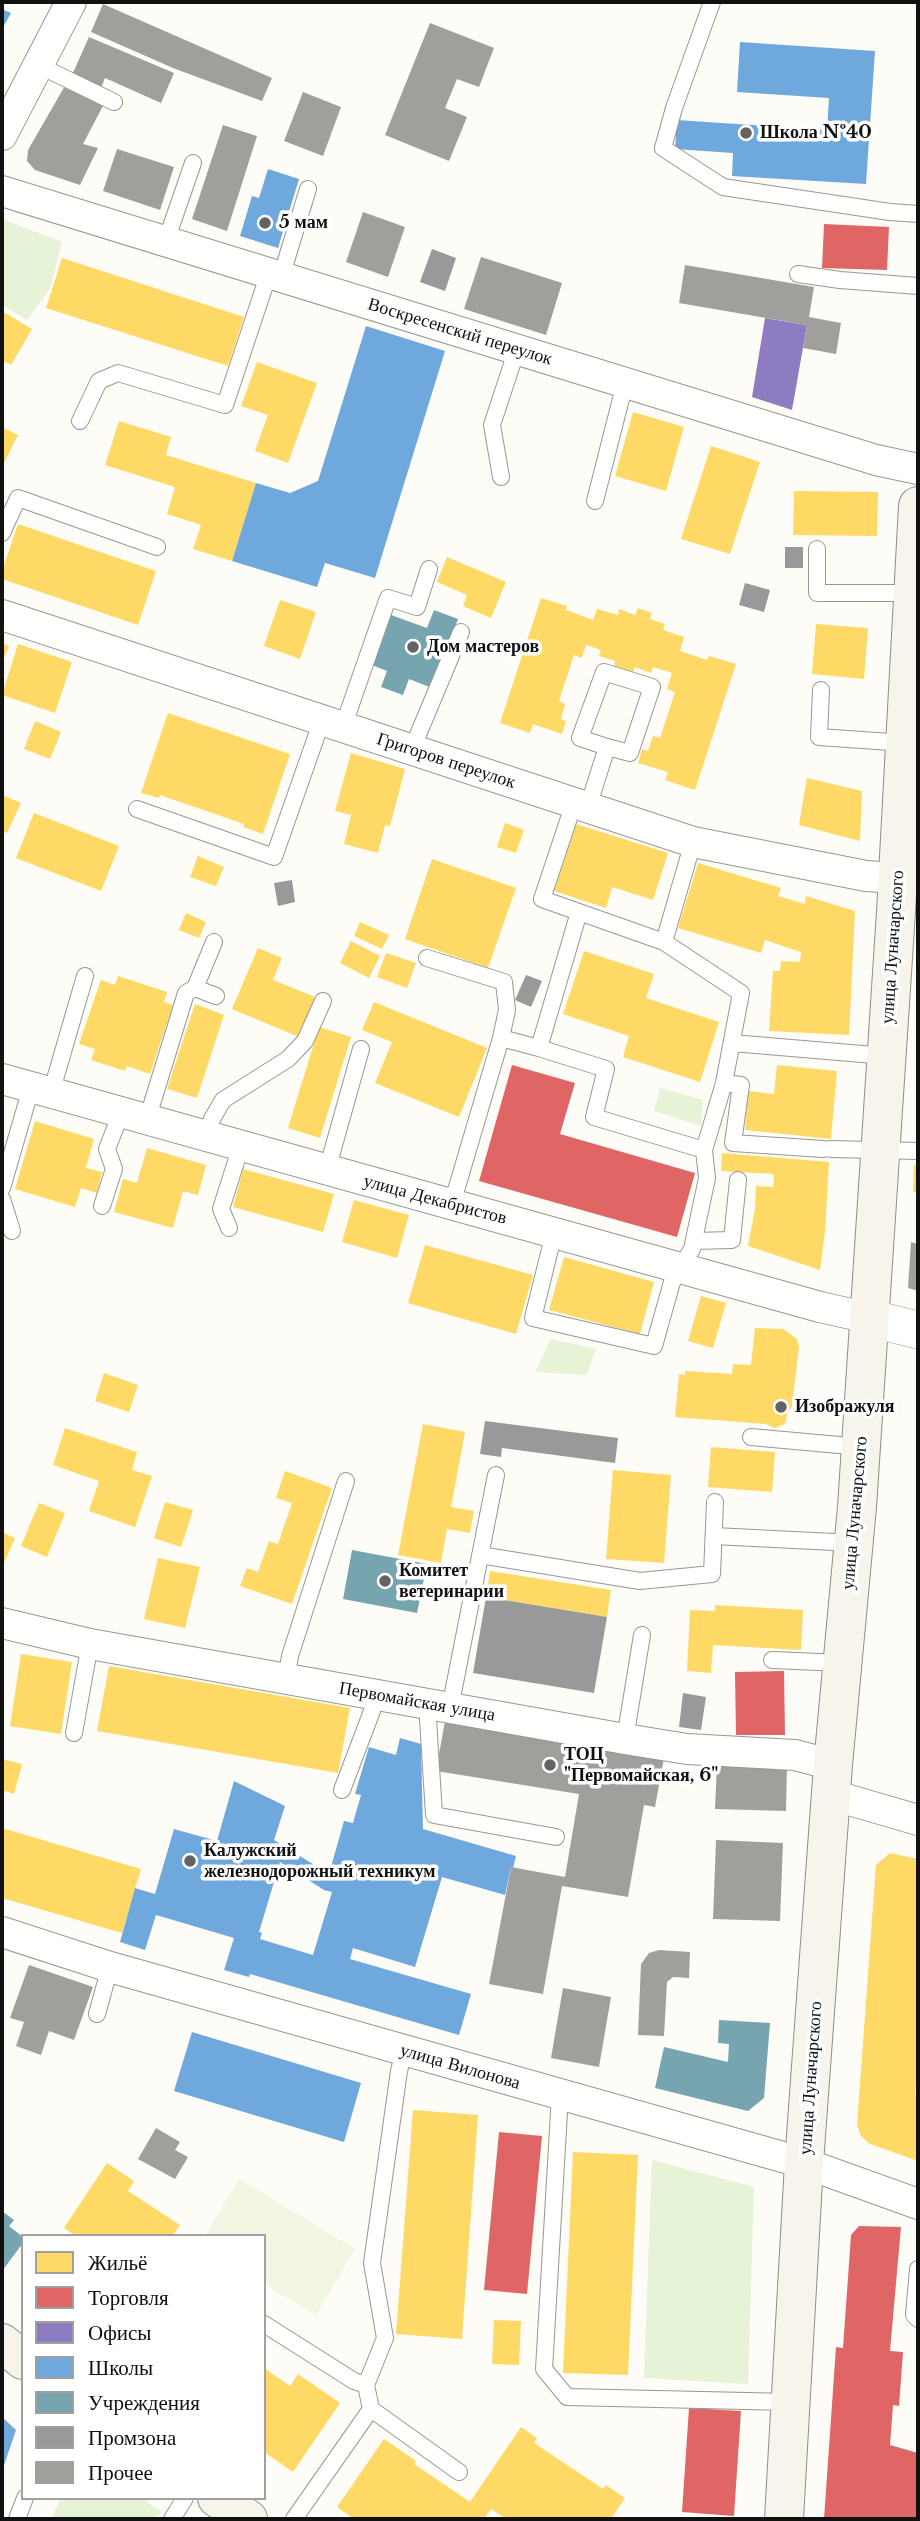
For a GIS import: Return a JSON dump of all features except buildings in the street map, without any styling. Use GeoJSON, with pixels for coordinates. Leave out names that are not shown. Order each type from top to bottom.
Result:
{"type":"FeatureCollection","features":[{"type":"Feature","properties":{"kind":"main road","name":"улица Луначарского"},"geometry":{"type":"LineString","coordinates":[[784,2519],[804,2163],[832,1780],[854,1543],[879,1152],[912,743],[918,506]]}},
{"type":"Feature","properties":{"kind":"main road"},"geometry":{"type":"LineString","coordinates":[[2,2343],[21,2358]]}},
{"type":"Feature","properties":{"kind":"main road"},"geometry":{"type":"LineString","coordinates":[[220,2500],[248,2519]]}},
{"type":"Feature","properties":{"kind":"street"},"geometry":{"type":"LineString","coordinates":[[2,135],[71,2]]}},
{"type":"Feature","properties":{"kind":"street","name":"Воскресенский переулок"},"geometry":{"type":"LineString","coordinates":[[2,191],[876,460],[918,469]]}},
{"type":"Feature","properties":{"kind":"street","name":"Григоров переулок"},"geometry":{"type":"LineString","coordinates":[[2,615],[693,842],[866,876],[900,900]]}},
{"type":"Feature","properties":{"kind":"street","name":"улица Декабристов"},"geometry":{"type":"LineString","coordinates":[[2,1079],[820,1307],[869,1318]]}},
{"type":"Feature","properties":{"kind":"street"},"geometry":{"type":"LineString","coordinates":[[869,1318],[918,1330]]}},
{"type":"Feature","properties":{"kind":"street","name":"Первомайская улица"},"geometry":{"type":"LineString","coordinates":[[2,1623],[90,1644],[625,1739],[687,1749],[795,1755],[832,1780],[918,1820]]}},
{"type":"Feature","properties":{"kind":"street","name":"улица Вилонова"},"geometry":{"type":"LineString","coordinates":[[2,1933],[110,1967],[804,2163],[918,2204]]}},
{"type":"Feature","properties":{"kind":"lane"},"geometry":{"type":"LineString","coordinates":[[712,2],[674,108],[663,148],[723,187],[918,214]]}},
{"type":"Feature","properties":{"kind":"lane"},"geometry":{"type":"LineString","coordinates":[[38,65],[114,102]]}},
{"type":"Feature","properties":{"kind":"lane"},"geometry":{"type":"LineString","coordinates":[[166,242],[193,163]]}},
{"type":"Feature","properties":{"kind":"lane"},"geometry":{"type":"LineString","coordinates":[[80,421],[99,381],[118,373],[225,405],[308,188]]}},
{"type":"Feature","properties":{"kind":"lane"},"geometry":{"type":"LineString","coordinates":[[798,274],[840,281],[918,286]]}},
{"type":"Feature","properties":{"kind":"lane"},"geometry":{"type":"LineString","coordinates":[[501,477],[492,425],[517,349]]}},
{"type":"Feature","properties":{"kind":"lane"},"geometry":{"type":"LineString","coordinates":[[595,501],[625,383]]}},
{"type":"Feature","properties":{"kind":"lane"},"geometry":{"type":"LineString","coordinates":[[2,533],[18,498],[157,547]]}},
{"type":"Feature","properties":{"kind":"lane"},"geometry":{"type":"LineString","coordinates":[[817,549],[817,593],[915,605]]}},
{"type":"Feature","properties":{"kind":"lane"},"geometry":{"type":"LineString","coordinates":[[137,809],[274,857],[388,598],[417,607],[429,569]]}},
{"type":"Feature","properties":{"kind":"lane"},"geometry":{"type":"LineString","coordinates":[[412,749],[461,632]]}},
{"type":"Feature","properties":{"kind":"lane"},"geometry":{"type":"LineString","coordinates":[[604,672],[652,687],[630,753],[607,747],[580,738],[604,672]]}},
{"type":"Feature","properties":{"kind":"lane"},"geometry":{"type":"LineString","coordinates":[[821,691],[819,737],[912,743]]}},
{"type":"Feature","properties":{"kind":"lane"},"geometry":{"type":"LineString","coordinates":[[554,1233],[533,1318],[654,1346],[672,1282],[694,1241],[708,1178],[705,1150],[724,1083],[741,993],[664,942],[542,899],[607,747]]}},
{"type":"Feature","properties":{"kind":"lane"},"geometry":{"type":"LineString","coordinates":[[664,942],[693,842]]}},
{"type":"Feature","properties":{"kind":"lane"},"geometry":{"type":"LineString","coordinates":[[540,1048],[579,912]]}},
{"type":"Feature","properties":{"kind":"lane"},"geometry":{"type":"LineString","coordinates":[[102,1206],[114,1169],[107,1149],[134,1116],[186,993],[195,988],[215,942]]}},
{"type":"Feature","properties":{"kind":"lane"},"geometry":{"type":"LineString","coordinates":[[427,957],[504,982],[507,1010],[452,1204]]}},
{"type":"Feature","properties":{"kind":"lane"},"geometry":{"type":"LineString","coordinates":[[2,1188],[85,976]]}},
{"type":"Feature","properties":{"kind":"lane"},"geometry":{"type":"LineString","coordinates":[[195,988],[216,996]]}},
{"type":"Feature","properties":{"kind":"lane"},"geometry":{"type":"LineString","coordinates":[[207,1136],[212,1119],[223,1100],[288,1059],[305,1041],[323,1001]]}},
{"type":"Feature","properties":{"kind":"lane"},"geometry":{"type":"LineString","coordinates":[[501,1038],[606,1069],[594,1117],[705,1150]]}},
{"type":"Feature","properties":{"kind":"lane"},"geometry":{"type":"LineString","coordinates":[[732,1043],[886,1056]]}},
{"type":"Feature","properties":{"kind":"lane"},"geometry":{"type":"LineString","coordinates":[[327,1170],[361,1049]]}},
{"type":"Feature","properties":{"kind":"lane"},"geometry":{"type":"LineString","coordinates":[[724,1083],[741,1085],[733,1143],[879,1152],[918,1151]]}},
{"type":"Feature","properties":{"kind":"lane"},"geometry":{"type":"LineString","coordinates":[[229,1228],[221,1209],[241,1146]]}},
{"type":"Feature","properties":{"kind":"lane"},"geometry":{"type":"LineString","coordinates":[[694,1241],[732,1240],[738,1180]]}},
{"type":"Feature","properties":{"kind":"lane"},"geometry":{"type":"LineString","coordinates":[[2,1199],[12,1231]]}},
{"type":"Feature","properties":{"kind":"lane"},"geometry":{"type":"LineString","coordinates":[[751,1437],[861,1447]]}},
{"type":"Feature","properties":{"kind":"lane"},"geometry":{"type":"LineString","coordinates":[[496,1475],[480,1555],[440,1706],[428,1719],[434,1815],[555,1837]]}},
{"type":"Feature","properties":{"kind":"lane"},"geometry":{"type":"LineString","coordinates":[[286,1679],[290,1656],[346,1481]]}},
{"type":"Feature","properties":{"kind":"lane"},"geometry":{"type":"LineString","coordinates":[[480,1555],[640,1581],[712,1574],[715,1502]]}},
{"type":"Feature","properties":{"kind":"lane"},"geometry":{"type":"LineString","coordinates":[[714,1536],[854,1543]]}},
{"type":"Feature","properties":{"kind":"lane"},"geometry":{"type":"LineString","coordinates":[[625,1739],[642,1634]]}},
{"type":"Feature","properties":{"kind":"lane"},"geometry":{"type":"LineString","coordinates":[[74,1733],[90,1644]]}},
{"type":"Feature","properties":{"kind":"lane"},"geometry":{"type":"LineString","coordinates":[[772,1660],[842,1663]]}},
{"type":"Feature","properties":{"kind":"lane"},"geometry":{"type":"LineString","coordinates":[[342,1790],[372,1711],[375,1694]]}},
{"type":"Feature","properties":{"kind":"lane"},"geometry":{"type":"LineString","coordinates":[[97,2014],[110,1967]]}},
{"type":"Feature","properties":{"kind":"lane"},"geometry":{"type":"LineString","coordinates":[[404,2051],[398,2071],[372,2263],[385,2338],[366,2385],[372,2409],[459,2472]]}},
{"type":"Feature","properties":{"kind":"lane"},"geometry":{"type":"LineString","coordinates":[[559,2095],[544,2369],[567,2397],[791,2402]]}},
{"type":"Feature","properties":{"kind":"lane"},"geometry":{"type":"LineString","coordinates":[[918,2269],[914,2315],[918,2319]]}},
{"type":"Feature","properties":{"kind":"lane"},"geometry":{"type":"LineString","coordinates":[[266,2325],[354,2381],[366,2385]]}},
{"type":"Feature","properties":{"kind":"lane"},"geometry":{"type":"LineString","coordinates":[[294,2519],[372,2409]]}},
{"type":"Feature","properties":{"kind":"lane"},"geometry":{"type":"LineString","coordinates":[[17,2519],[25,2500]]}},
{"type":"Feature","properties":{"kind":"lane"},"geometry":{"type":"LineString","coordinates":[[172,2519],[184,2500]]}},
{"type":"Feature","properties":{"kind":"green space"},"geometry":{"type":"Polygon","coordinates":[[[2,219],[62,242],[50,289],[27,320],[2,305],[2,219]]]}},
{"type":"Feature","properties":{"kind":"green space"},"geometry":{"type":"Polygon","coordinates":[[[660,1088],[703,1100],[701,1126],[654,1111],[660,1088]]]}},
{"type":"Feature","properties":{"kind":"green space"},"geometry":{"type":"Polygon","coordinates":[[[551,1339],[596,1349],[587,1375],[535,1372],[551,1339]]]}},
{"type":"Feature","properties":{"kind":"green space"},"geometry":{"type":"Polygon","coordinates":[[[652,2160],[754,2187],[748,2384],[644,2378],[652,2160]]]}},
{"type":"Feature","properties":{"kind":"green space"},"geometry":{"type":"Polygon","coordinates":[[[239,2179],[355,2249],[316,2315],[266,2285],[266,2234],[206,2234],[239,2179]]]}},
{"type":"Feature","properties":{"kind":"green space"},"geometry":{"type":"Polygon","coordinates":[[[60,2500],[145,2500],[161,2512],[157,2519],[51,2519],[60,2500]]]}},
{"type":"Feature","properties":{"kind":"place","name":"Школа №40"},"geometry":{"type":"Point","coordinates":[746,133]}},
{"type":"Feature","properties":{"kind":"place","name":"5 мам"},"geometry":{"type":"Point","coordinates":[265,223]}},
{"type":"Feature","properties":{"kind":"place","name":"Дом мастеров"},"geometry":{"type":"Point","coordinates":[413,647]}},
{"type":"Feature","properties":{"kind":"place","name":"Изображуля"},"geometry":{"type":"Point","coordinates":[781,1407]}},
{"type":"Feature","properties":{"kind":"place","name":"Комитет ветеринарии"},"geometry":{"type":"Point","coordinates":[385,1581]}},
{"type":"Feature","properties":{"kind":"place","name":"ТОЦ \"Первомайская, 6\""},"geometry":{"type":"Point","coordinates":[550,1765]}},
{"type":"Feature","properties":{"kind":"place","name":"Калужский железнодорожный техникум"},"geometry":{"type":"Point","coordinates":[190,1861]}}]}
